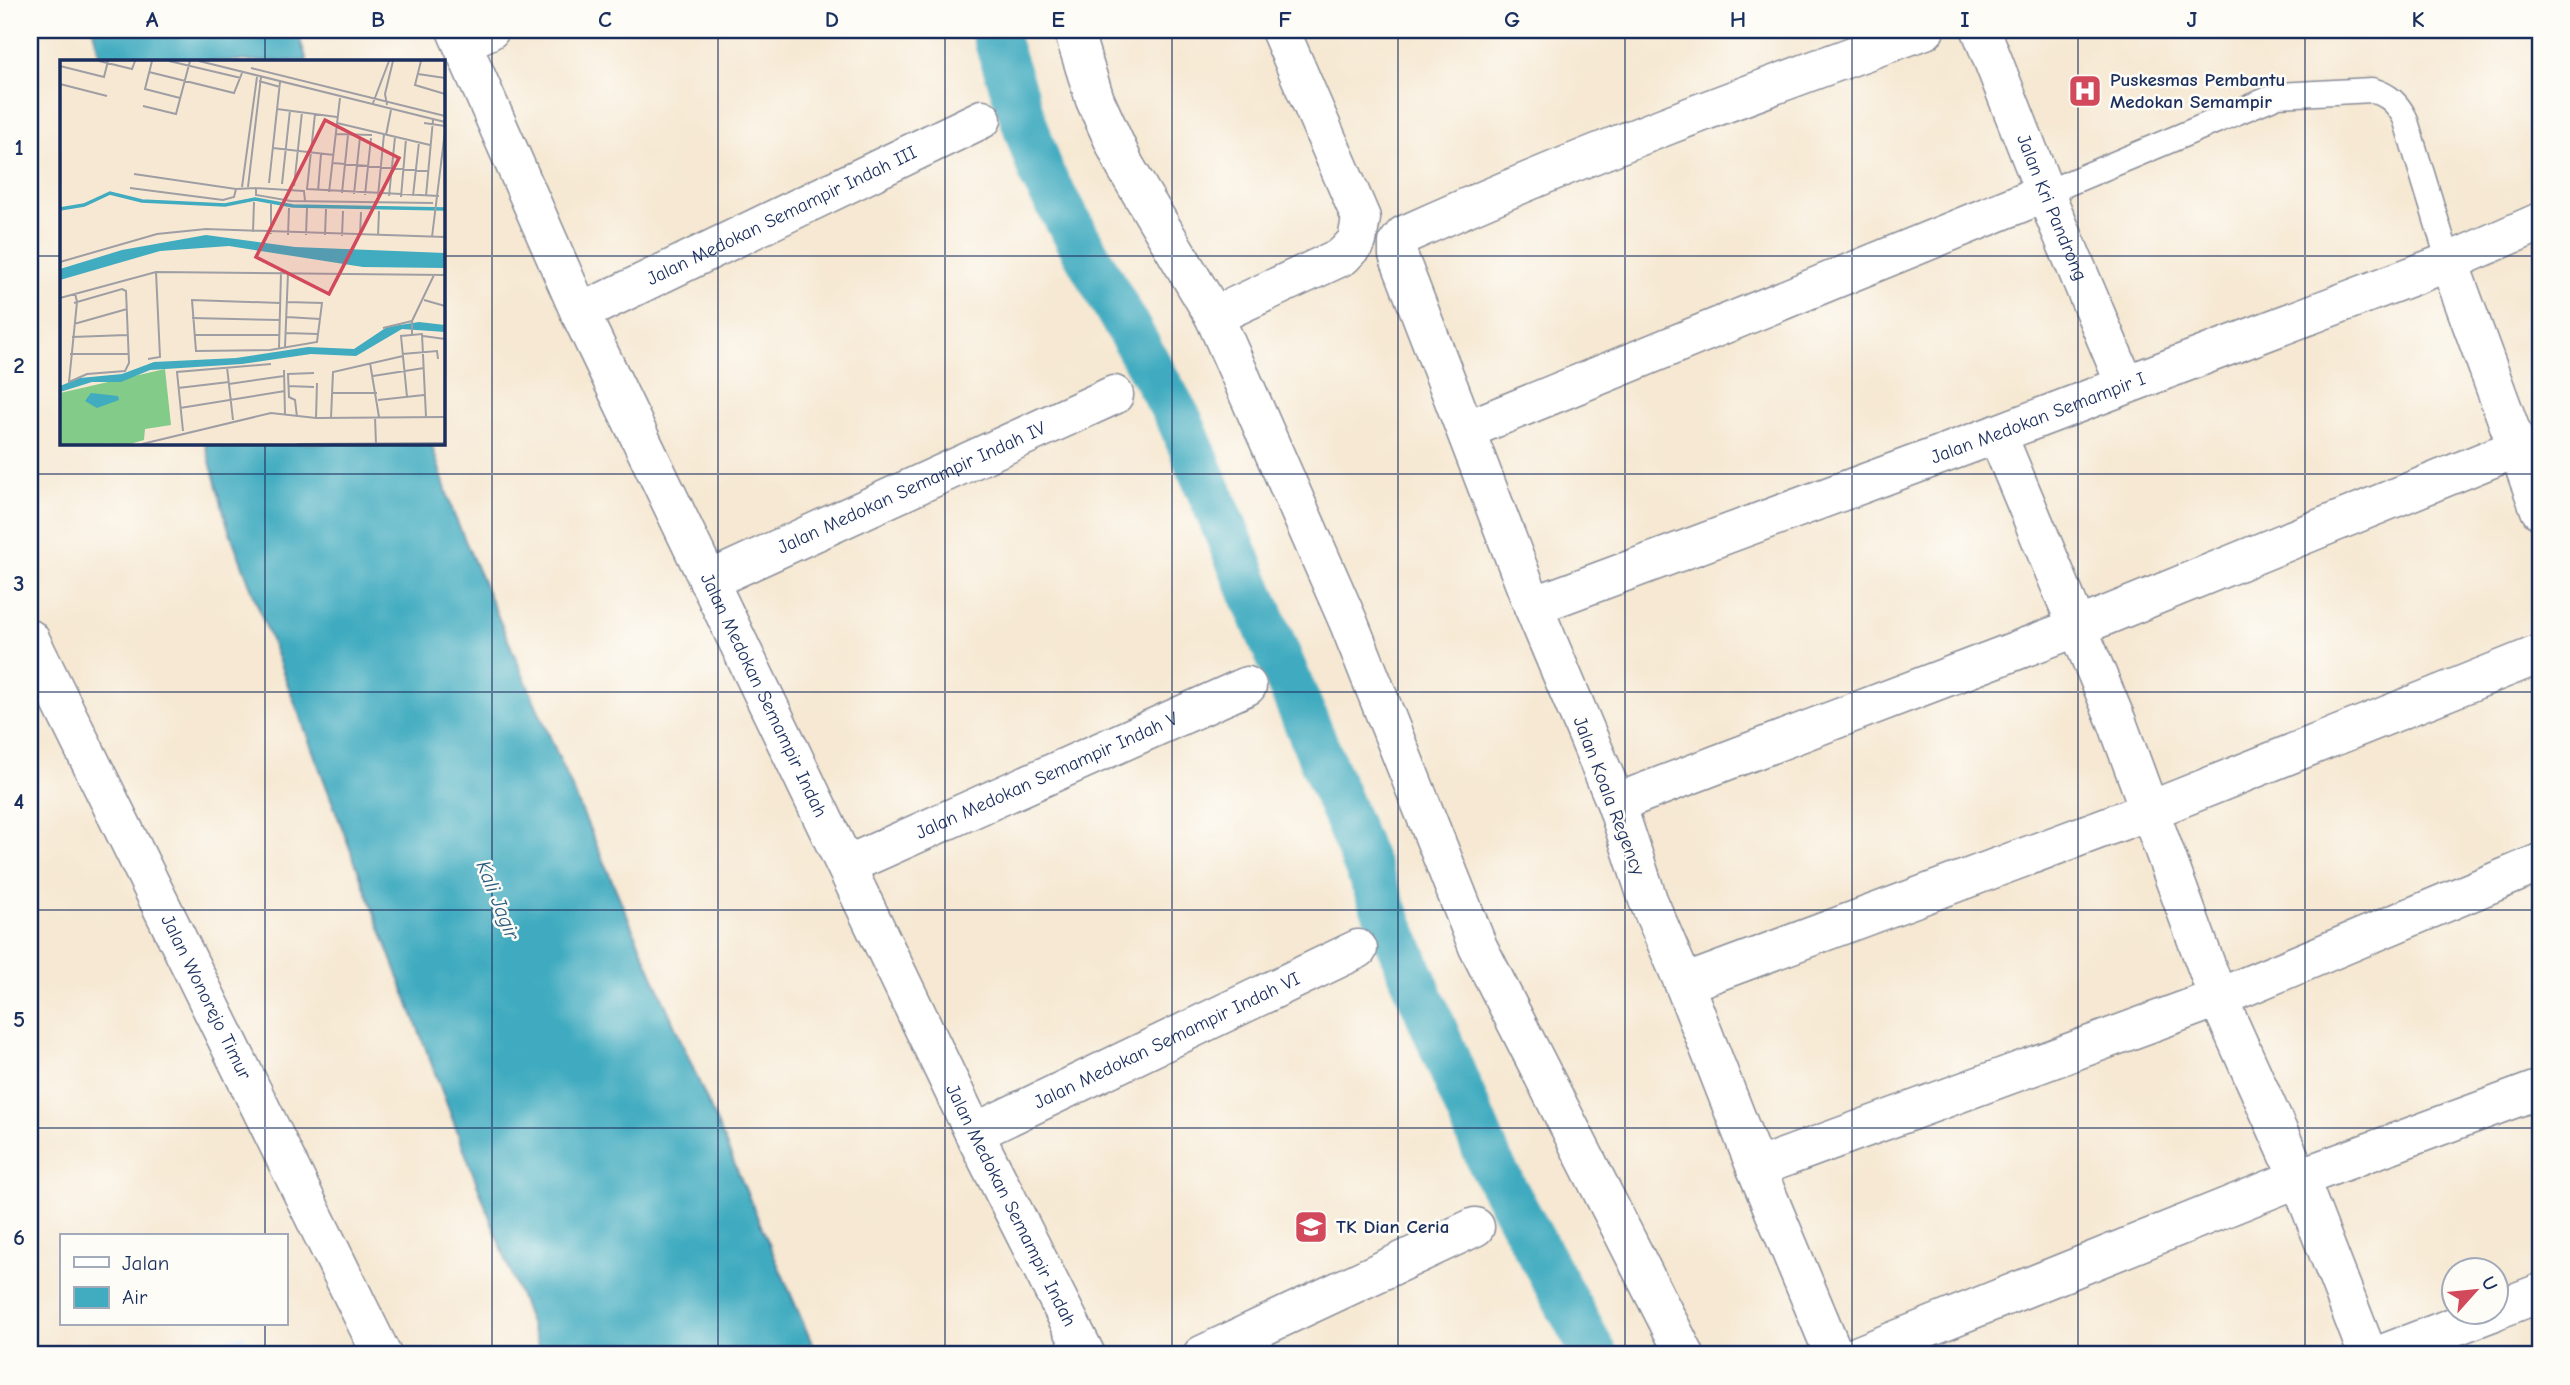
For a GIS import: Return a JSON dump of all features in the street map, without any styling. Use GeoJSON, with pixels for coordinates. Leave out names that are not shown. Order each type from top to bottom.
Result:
{"type":"FeatureCollection","features":[{"type":"Feature","properties":{"kind":"street"},"geometry":{"type":"LineString","coordinates":[[1073,30],[1095,100],[1125,166],[1214,316],[1348,621],[1478,947],[1685,1355]]}},
{"type":"Feature","properties":{"kind":"street"},"geometry":{"type":"LineString","coordinates":[[1214,316],[1343,256],[1357,241],[1361,218],[1280,30]]}},
{"type":"Feature","properties":{"kind":"street","name":"Jalan Koala Regency"},"geometry":{"type":"LineString","coordinates":[[1834,1355],[1648,900],[1616,803],[1533,606],[1398,255],[1398,243],[1404,235],[1511,186],[1734,98],[1925,30]]}},
{"type":"Feature","properties":{"kind":"street","name":"Jalan Kri Pandrong"},"geometry":{"type":"LineString","coordinates":[[1981,30],[2124,384]]}},
{"type":"Feature","properties":{"kind":"street","name":"Jalan Medokan Semampir Indah"},"geometry":{"type":"LineString","coordinates":[[469,34],[580,313],[974,1133],[1086,1355]]}},
{"type":"Feature","properties":{"kind":"street","name":"Jalan Medokan Semampir Indah III"},"geometry":{"type":"LineString","coordinates":[[580,313],[982,119]]}},
{"type":"Feature","properties":{"kind":"street"},"geometry":{"type":"LineString","coordinates":[[1466,430],[2045,193]]}},
{"type":"Feature","properties":{"kind":"street","name":"Jalan Medokan Semampir I"},"geometry":{"type":"LineString","coordinates":[[1533,606],[1997,434],[2449,262],[2540,222]]}},
{"type":"Feature","properties":{"kind":"street"},"geometry":{"type":"LineString","coordinates":[[2449,262],[2540,510]]}},
{"type":"Feature","properties":{"kind":"street","name":"Jalan Medokan Semampir Indah IV"},"geometry":{"type":"LineString","coordinates":[[708,581],[1114,395]]}},
{"type":"Feature","properties":{"kind":"street"},"geometry":{"type":"LineString","coordinates":[[1997,434],[2151,810],[2218,998],[2299,1178],[2368,1355]]}},
{"type":"Feature","properties":{"kind":"street"},"geometry":{"type":"LineString","coordinates":[[1616,803],[2078,627],[2517,448]]}},
{"type":"Feature","properties":{"kind":"street","name":"Jalan Wonorejo Timur"},"geometry":{"type":"LineString","coordinates":[[30,639],[382,1355]]}},
{"type":"Feature","properties":{"kind":"street"},"geometry":{"type":"LineString","coordinates":[[1684,984],[2151,810],[2540,654]]}},
{"type":"Feature","properties":{"kind":"street","name":"Jalan Medokan Semampir Indah V"},"geometry":{"type":"LineString","coordinates":[[847,865],[1247,685]]}},
{"type":"Feature","properties":{"kind":"street"},"geometry":{"type":"LineString","coordinates":[[1756,1168],[2218,998],[2540,863]]}},
{"type":"Feature","properties":{"kind":"street","name":"Jalan Medokan Semampir Indah VI"},"geometry":{"type":"LineString","coordinates":[[974,1133],[1358,948]]}},
{"type":"Feature","properties":{"kind":"street"},"geometry":{"type":"LineString","coordinates":[[1859,1355],[2299,1178],[2540,1089]]}},
{"type":"Feature","properties":{"kind":"street"},"geometry":{"type":"LineString","coordinates":[[1202,1355],[1475,1227]]}},
{"type":"Feature","properties":{"kind":"street"},"geometry":{"type":"LineString","coordinates":[[2510,1305],[2540,1293]]}},
{"type":"Feature","properties":{"kind":"street"},"geometry":{"type":"LineString","coordinates":[[2380,1355],[2455,1326]]}},
{"type":"Feature","properties":{"kind":"lane"},"geometry":{"type":"LineString","coordinates":[[2045,193],[2278,94],[2372,90],[2385,94],[2398,104],[2405,118],[2449,262]]}},
{"type":"Feature","properties":{"kind":"shaded area"},"geometry":{"type":"Polygon","coordinates":[[[243,1334],[254,1355],[182,1355],[243,1334]]]}},
{"type":"Feature","properties":{"kind":"water"},"geometry":{"type":"Polygon","coordinates":[[[93,30],[297,30],[307,60],[101,60],[93,30]]]}},
{"type":"Feature","properties":{"kind":"water","name":"Kali Jagir"},"geometry":{"type":"Polygon","coordinates":[[[205,444],[431,444],[454,515],[817,1355],[542,1355],[228,527],[205,444]]]}},
{"type":"Feature","properties":{"kind":"waterway"},"geometry":{"type":"LineString","coordinates":[[993,30],[1042,175],[1180,421],[1491,1164],[1595,1355]]}},
{"type":"Feature","properties":{"kind":"place","name":"Puskesmas Pembantu Medokan Semampir"},"geometry":{"type":"Point","coordinates":[2085,91]}},
{"type":"Feature","properties":{"kind":"place","name":"TK Dian Ceria"},"geometry":{"type":"Point","coordinates":[1311,1227]}}]}
